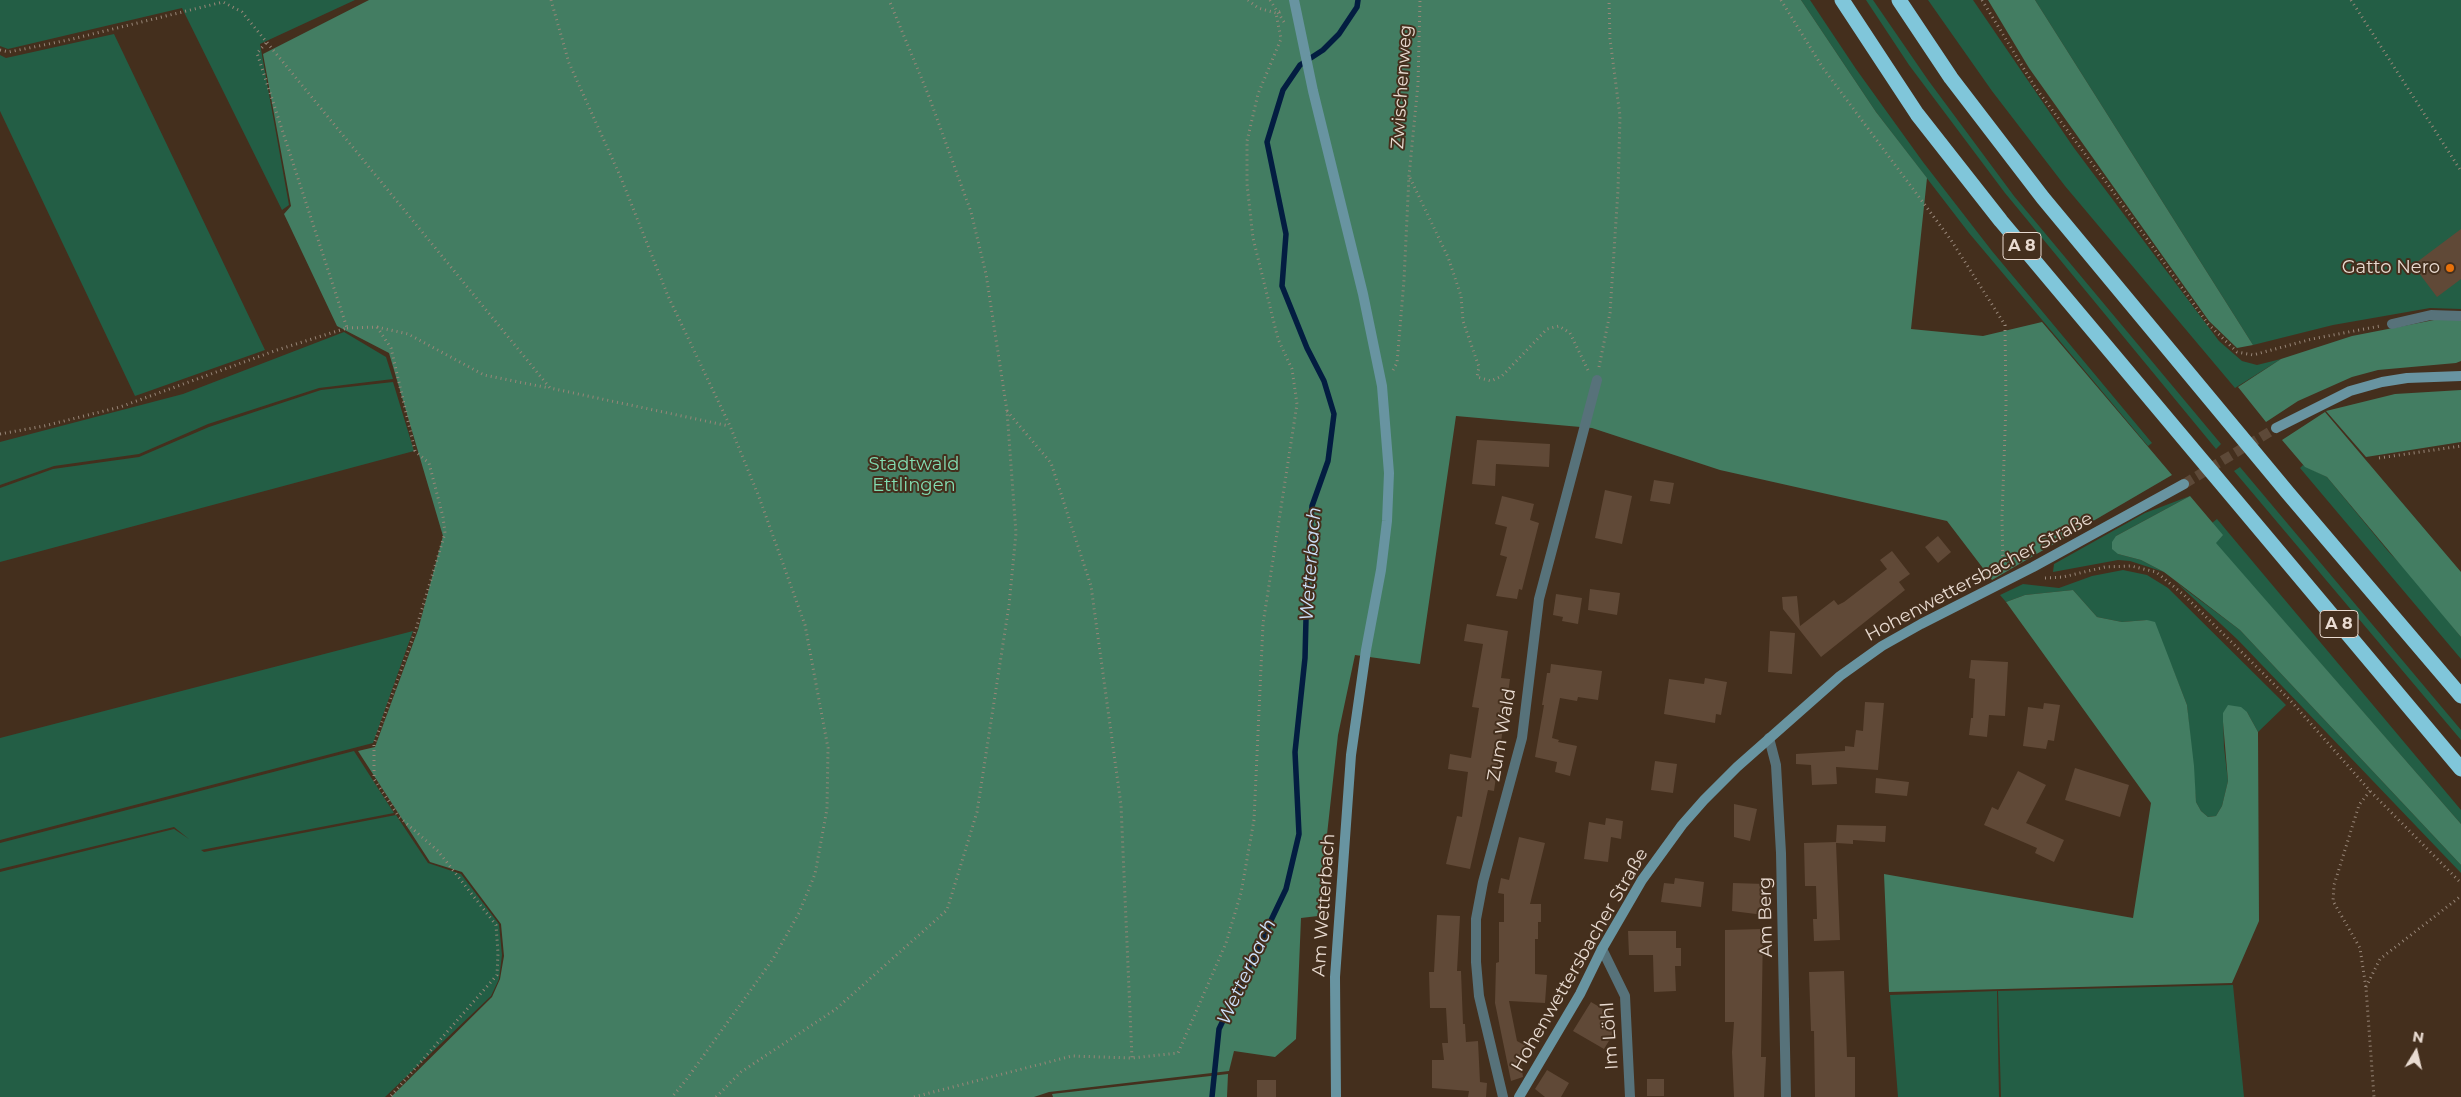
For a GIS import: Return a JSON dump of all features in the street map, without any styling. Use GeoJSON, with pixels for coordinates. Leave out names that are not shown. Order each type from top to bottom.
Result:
{"type":"FeatureCollection","features":[{"type":"Feature","properties":{"kind":"highway","name":"A 8"},"geometry":{"type":"LineString","coordinates":[[1842,0],[1917,114],[2001,221],[2461,769]]}},
{"type":"Feature","properties":{"kind":"highway","name":"A 8"},"geometry":{"type":"LineString","coordinates":[[1898,0],[1952,78],[2043,198],[2282,486],[2461,696]]}},
{"type":"Feature","properties":{"kind":"street","name":"Am Wetterbach"},"geometry":{"type":"LineString","coordinates":[[1294,0],[1313,91],[1361,285],[1382,386],[1389,473],[1387,521],[1356,715],[1336,948],[1336,1097]]}},
{"type":"Feature","properties":{"kind":"street"},"geometry":{"type":"LineString","coordinates":[[2392,324],[2431,315],[2461,316]]}},
{"type":"Feature","properties":{"kind":"street"},"geometry":{"type":"LineString","coordinates":[[2276,428],[2350,391],[2407,378],[2461,376]]}},
{"type":"Feature","properties":{"kind":"street","name":"Zum Wald"},"geometry":{"type":"LineString","coordinates":[[1503,1097],[1480,996],[1476,962],[1476,919],[1483,882],[1522,738],[1539,599],[1597,380]]}},
{"type":"Feature","properties":{"kind":"street","name":"Hohenwettersbacher Straße"},"geometry":{"type":"LineString","coordinates":[[1519,1097],[1580,994],[1602,949],[1642,880],[1704,800],[1769,738],[1840,676],[1882,646],[2033,567],[2184,484]]}},
{"type":"Feature","properties":{"kind":"street","name":"Am Berg"},"geometry":{"type":"LineString","coordinates":[[1769,738],[1776,765],[1781,854],[1786,1097]]}},
{"type":"Feature","properties":{"kind":"street","name":"Im Löhl"},"geometry":{"type":"LineString","coordinates":[[1602,949],[1625,996],[1630,1097]]}},
{"type":"Feature","properties":{"kind":"path"},"geometry":{"type":"LineString","coordinates":[[551,0],[569,64],[622,178],[668,296],[730,426],[759,497],[804,625],[828,748],[827,809],[815,874],[799,913],[774,958],[672,1097]]}},
{"type":"Feature","properties":{"kind":"path"},"geometry":{"type":"LineString","coordinates":[[716,1097],[741,1072],[836,1009],[947,910],[977,812],[1009,605],[1016,533],[1007,411],[986,274],[971,212],[928,94],[889,0]]}},
{"type":"Feature","properties":{"kind":"path"},"geometry":{"type":"LineString","coordinates":[[1248,0],[1258,8],[1276,13]]}},
{"type":"Feature","properties":{"kind":"path"},"geometry":{"type":"LineString","coordinates":[[914,1097],[1072,1056],[1132,1058],[1178,1053],[1226,943],[1241,893],[1254,820],[1258,686],[1263,624],[1297,404],[1292,370],[1278,339],[1253,238],[1247,184],[1247,141],[1258,94],[1281,39],[1276,13],[1270,0]]}},
{"type":"Feature","properties":{"kind":"path","name":"Zwischenweg"},"geometry":{"type":"LineString","coordinates":[[1382,386],[1397,363],[1404,280],[1409,176],[1418,84],[1420,0]]}},
{"type":"Feature","properties":{"kind":"path"},"geometry":{"type":"LineString","coordinates":[[1597,380],[1610,313],[1618,190],[1620,116],[1610,39],[1609,0]]}},
{"type":"Feature","properties":{"kind":"path"},"geometry":{"type":"LineString","coordinates":[[1781,0],[1823,68],[1951,240],[2005,325],[2006,404],[2002,517],[2003,583]]}},
{"type":"Feature","properties":{"kind":"path"},"geometry":{"type":"LineString","coordinates":[[1982,0],[2035,87],[2208,324],[2237,352],[2253,355],[2312,339],[2392,324]]}},
{"type":"Feature","properties":{"kind":"path"},"geometry":{"type":"LineString","coordinates":[[2352,0],[2461,171]]}},
{"type":"Feature","properties":{"kind":"path"},"geometry":{"type":"LineString","coordinates":[[0,50],[9,52],[58,42],[223,2],[242,12],[550,388]]}},
{"type":"Feature","properties":{"kind":"path"},"geometry":{"type":"LineString","coordinates":[[266,43],[257,53],[347,328]]}},
{"type":"Feature","properties":{"kind":"path"},"geometry":{"type":"LineString","coordinates":[[1409,176],[1448,257],[1461,296],[1463,322],[1479,368],[1477,377],[1491,381],[1502,376],[1547,329],[1558,326],[1570,333],[1585,367],[1597,380]]}},
{"type":"Feature","properties":{"kind":"path"},"geometry":{"type":"LineString","coordinates":[[0,434],[44,426],[120,407],[277,350],[347,328],[377,327],[408,334],[484,375],[730,426]]}},
{"type":"Feature","properties":{"kind":"path"},"geometry":{"type":"LineString","coordinates":[[377,327],[391,348],[416,451],[428,463],[443,517],[445,533],[416,629],[374,744],[374,779],[399,817],[438,851],[496,925],[498,953],[497,975],[390,1097]]}},
{"type":"Feature","properties":{"kind":"path"},"geometry":{"type":"LineString","coordinates":[[1007,411],[1052,463],[1091,586],[1121,805],[1132,1058]]}},
{"type":"Feature","properties":{"kind":"path"},"geometry":{"type":"LineString","coordinates":[[2378,458],[2461,446]]}},
{"type":"Feature","properties":{"kind":"path"},"geometry":{"type":"LineString","coordinates":[[2033,567],[2044,578],[2063,577],[2105,567],[2131,566],[2156,572],[2184,595],[2290,700],[2370,791],[2461,883]]}},
{"type":"Feature","properties":{"kind":"path"},"geometry":{"type":"LineString","coordinates":[[2370,791],[2359,805],[2334,885],[2333,901],[2360,948],[2366,988],[2374,1097]]}},
{"type":"Feature","properties":{"kind":"path"},"geometry":{"type":"LineString","coordinates":[[2366,988],[2380,959],[2461,896]]}},
{"type":"Feature","properties":{"kind":"green space"},"geometry":{"type":"Polygon","coordinates":[[[0,0],[355,0],[260,44],[289,205],[282,210],[182,8],[8,49],[0,46],[0,0]]]}},
{"type":"Feature","properties":{"kind":"green space","name":"Stadtwald Ettlingen"},"geometry":{"type":"Polygon","coordinates":[[[369,0],[1801,0],[1876,112],[1927,178],[1911,329],[1983,336],[2042,322],[2172,475],[1992,580],[1947,521],[1720,470],[1592,428],[1456,416],[1420,664],[1355,655],[1338,735],[1318,916],[1301,918],[1296,1039],[1275,1057],[1234,1051],[1229,1071],[1049,1092],[1034,1097],[391,1097],[492,997],[500,979],[504,956],[501,924],[462,872],[430,862],[358,751],[375,747],[418,630],[443,536],[389,353],[337,326],[284,214],[291,206],[263,54],[369,0]]]}},
{"type":"Feature","properties":{"kind":"green space"},"geometry":{"type":"Polygon","coordinates":[[[1801,0],[1810,0],[1856,69],[1923,162],[1992,251],[2152,443],[2148,446],[1969,233],[1876,112],[1801,0]]]}},
{"type":"Feature","properties":{"kind":"green space"},"geometry":{"type":"Polygon","coordinates":[[[1866,0],[1873,0],[1928,80],[2014,196],[2221,444],[2216,449],[2005,193],[1909,65],[1866,0]]]}},
{"type":"Feature","properties":{"kind":"green space"},"geometry":{"type":"Polygon","coordinates":[[[1928,0],[1973,0],[2074,148],[2219,341],[2242,361],[2257,365],[2281,359],[2235,388],[2065,186],[1992,91],[1928,0]]]}},
{"type":"Feature","properties":{"kind":"green space"},"geometry":{"type":"Polygon","coordinates":[[[1988,0],[2035,0],[2253,345],[2237,348],[2209,321],[2029,68],[1988,0]]]}},
{"type":"Feature","properties":{"kind":"green space"},"geometry":{"type":"Polygon","coordinates":[[[2035,0],[2461,0],[2461,309],[2430,308],[2333,325],[2253,345],[2035,0]]]}},
{"type":"Feature","properties":{"kind":"green space"},"geometry":{"type":"Polygon","coordinates":[[[114,34],[265,350],[135,396],[0,111],[0,55],[6,58],[114,34]]]}},
{"type":"Feature","properties":{"kind":"green space"},"geometry":{"type":"Polygon","coordinates":[[[2461,319],[2461,361],[2378,370],[2352,377],[2298,401],[2266,422],[2238,387],[2281,359],[2352,336],[2434,320],[2461,319]]]}},
{"type":"Feature","properties":{"kind":"green space"},"geometry":{"type":"Polygon","coordinates":[[[344,332],[386,357],[393,379],[319,388],[208,424],[139,454],[54,466],[0,485],[0,442],[183,394],[344,332]]]}},
{"type":"Feature","properties":{"kind":"green space"},"geometry":{"type":"Polygon","coordinates":[[[393,382],[414,451],[0,562],[0,488],[53,469],[139,457],[209,427],[321,390],[393,382]]]}},
{"type":"Feature","properties":{"kind":"green space"},"geometry":{"type":"Polygon","coordinates":[[[2461,390],[2461,442],[2366,457],[2326,411],[2395,394],[2461,390]]]}},
{"type":"Feature","properties":{"kind":"green space"},"geometry":{"type":"Polygon","coordinates":[[[2325,412],[2461,572],[2461,637],[2327,477],[2305,467],[2282,440],[2325,412]]]}},
{"type":"Feature","properties":{"kind":"green space"},"geometry":{"type":"Polygon","coordinates":[[[2303,465],[2327,477],[2388,551],[2414,578],[2461,637],[2461,659],[2300,468],[2303,465]]]}},
{"type":"Feature","properties":{"kind":"green space"},"geometry":{"type":"Polygon","coordinates":[[[2240,467],[2461,730],[2461,740],[2234,471],[2240,467]]]}},
{"type":"Feature","properties":{"kind":"green space"},"geometry":{"type":"Polygon","coordinates":[[[2190,496],[2116,536],[2118,554],[2141,560],[2164,572],[2130,561],[2118,560],[2053,572],[2054,564],[2145,513],[2190,496]]]}},
{"type":"Feature","properties":{"kind":"green space"},"geometry":{"type":"Polygon","coordinates":[[[2190,496],[2223,535],[2216,543],[2461,824],[2461,865],[2240,630],[2164,572],[2141,560],[2118,554],[2112,549],[2112,542],[2116,536],[2190,496]]]}},
{"type":"Feature","properties":{"kind":"green space"},"geometry":{"type":"Polygon","coordinates":[[[2217,519],[2461,810],[2461,824],[2215,543],[2212,523],[2217,519]]]}},
{"type":"Feature","properties":{"kind":"green space"},"geometry":{"type":"Polygon","coordinates":[[[2123,570],[2147,575],[2168,588],[2286,705],[2258,732],[2247,712],[2223,713],[2228,781],[2222,806],[2216,816],[2208,817],[2201,811],[2196,802],[2187,705],[2172,667],[2147,620],[2122,622],[2097,617],[2073,590],[2025,595],[2006,602],[2000,595],[2023,584],[2059,588],[2092,576],[2123,570]]]}},
{"type":"Feature","properties":{"kind":"green space"},"geometry":{"type":"Polygon","coordinates":[[[2177,583],[2240,630],[2461,865],[2461,873],[2238,640],[2177,583]]]}},
{"type":"Feature","properties":{"kind":"green space"},"geometry":{"type":"Polygon","coordinates":[[[2073,590],[2097,617],[2122,622],[2147,620],[2155,622],[2187,705],[2196,802],[2201,811],[2208,817],[2216,816],[2222,806],[2228,781],[2223,713],[2228,705],[2241,707],[2247,712],[2258,732],[2259,921],[2232,983],[1889,992],[1884,874],[2133,918],[2151,803],[2006,602],[2025,595],[2073,590]]]}},
{"type":"Feature","properties":{"kind":"green space"},"geometry":{"type":"Polygon","coordinates":[[[413,631],[373,743],[0,840],[0,738],[413,631]]]}},
{"type":"Feature","properties":{"kind":"green space"},"geometry":{"type":"Polygon","coordinates":[[[354,751],[394,813],[201,850],[204,852],[396,815],[428,863],[461,874],[499,924],[502,955],[499,979],[491,996],[385,1097],[0,1097],[0,872],[174,829],[189,839],[174,827],[0,869],[0,843],[354,751]]]}},
{"type":"Feature","properties":{"kind":"green space"},"geometry":{"type":"Polygon","coordinates":[[[2233,985],[2244,1097],[2001,1097],[1998,991],[2233,985]]]}},
{"type":"Feature","properties":{"kind":"green space"},"geometry":{"type":"Polygon","coordinates":[[[1997,991],[1999,1097],[1898,1097],[1890,995],[1997,991]]]}},
{"type":"Feature","properties":{"kind":"green space"},"geometry":{"type":"Polygon","coordinates":[[[1228,1074],[1227,1097],[1053,1097],[1052,1094],[1228,1074]]]}},
{"type":"Feature","properties":{"kind":"building"},"geometry":{"type":"Polygon","coordinates":[[[2461,229],[2461,279],[2437,297],[2413,265],[2461,229]]]}},
{"type":"Feature","properties":{"kind":"building"},"geometry":{"type":"Polygon","coordinates":[[[1477,440],[1550,444],[1549,467],[1496,464],[1495,486],[1472,484],[1477,440]]]}},
{"type":"Feature","properties":{"kind":"building"},"geometry":{"type":"Polygon","coordinates":[[[1654,480],[1674,483],[1670,504],[1650,501],[1654,480]]]}},
{"type":"Feature","properties":{"kind":"building"},"geometry":{"type":"Polygon","coordinates":[[[1605,490],[1632,496],[1622,544],[1595,538],[1605,490]]]}},
{"type":"Feature","properties":{"kind":"building"},"geometry":{"type":"Polygon","coordinates":[[[1502,496],[1534,504],[1530,520],[1539,523],[1522,590],[1519,589],[1517,599],[1496,596],[1507,557],[1500,555],[1507,527],[1495,524],[1502,496]]]}},
{"type":"Feature","properties":{"kind":"building"},"geometry":{"type":"Polygon","coordinates":[[[1938,536],[1951,552],[1938,563],[1925,547],[1938,536]]]}},
{"type":"Feature","properties":{"kind":"building"},"geometry":{"type":"Polygon","coordinates":[[[1892,551],[1910,574],[1899,582],[1905,590],[1821,657],[1783,609],[1782,597],[1797,596],[1800,626],[1834,600],[1838,605],[1844,602],[1887,569],[1880,560],[1892,551]]]}},
{"type":"Feature","properties":{"kind":"building"},"geometry":{"type":"Polygon","coordinates":[[[1590,589],[1620,593],[1617,615],[1588,610],[1590,589]]]}},
{"type":"Feature","properties":{"kind":"building"},"geometry":{"type":"Polygon","coordinates":[[[1556,594],[1582,598],[1578,624],[1562,621],[1563,617],[1553,615],[1556,594]]]}},
{"type":"Feature","properties":{"kind":"building"},"geometry":{"type":"Polygon","coordinates":[[[1467,624],[1508,631],[1501,678],[1510,679],[1494,791],[1488,790],[1470,869],[1446,864],[1457,816],[1462,817],[1468,772],[1448,769],[1450,754],[1471,758],[1479,708],[1472,707],[1483,644],[1464,641],[1467,624]]]}},
{"type":"Feature","properties":{"kind":"building"},"geometry":{"type":"Polygon","coordinates":[[[1770,631],[1795,633],[1792,674],[1768,672],[1770,631]]]}},
{"type":"Feature","properties":{"kind":"building"},"geometry":{"type":"Polygon","coordinates":[[[1971,660],[2008,662],[2005,716],[1989,715],[1987,737],[1969,735],[1971,718],[1973,718],[1975,679],[1969,678],[1971,660]]]}},
{"type":"Feature","properties":{"kind":"building"},"geometry":{"type":"Polygon","coordinates":[[[1551,664],[1602,671],[1598,700],[1578,697],[1577,701],[1560,698],[1552,738],[1559,740],[1558,742],[1577,746],[1570,776],[1555,772],[1557,762],[1535,757],[1544,705],[1542,705],[1547,673],[1550,673],[1551,664]]]}},
{"type":"Feature","properties":{"kind":"building"},"geometry":{"type":"Polygon","coordinates":[[[1705,678],[1727,682],[1721,715],[1716,714],[1715,723],[1664,714],[1669,679],[1704,684],[1705,678]]]}},
{"type":"Feature","properties":{"kind":"building"},"geometry":{"type":"Polygon","coordinates":[[[1865,702],[1884,703],[1878,770],[1836,767],[1837,784],[1812,785],[1811,765],[1796,764],[1796,754],[1845,751],[1845,746],[1854,747],[1856,730],[1863,731],[1865,702]]]}},
{"type":"Feature","properties":{"kind":"building"},"geometry":{"type":"Polygon","coordinates":[[[2044,703],[2060,705],[2054,741],[2048,740],[2046,749],[2023,746],[2028,707],[2043,709],[2044,703]]]}},
{"type":"Feature","properties":{"kind":"building"},"geometry":{"type":"Polygon","coordinates":[[[1655,761],[1677,764],[1673,793],[1651,790],[1655,761]]]}},
{"type":"Feature","properties":{"kind":"building"},"geometry":{"type":"Polygon","coordinates":[[[2075,768],[2129,785],[2120,817],[2065,800],[2075,768]]]}},
{"type":"Feature","properties":{"kind":"building"},"geometry":{"type":"Polygon","coordinates":[[[2018,771],[2046,785],[2026,823],[2064,840],[2054,862],[2035,853],[2037,848],[1984,825],[1992,807],[1998,810],[2018,771]]]}},
{"type":"Feature","properties":{"kind":"building"},"geometry":{"type":"Polygon","coordinates":[[[1876,778],[1909,782],[1907,796],[1875,793],[1876,778]]]}},
{"type":"Feature","properties":{"kind":"building"},"geometry":{"type":"Polygon","coordinates":[[[1734,804],[1757,809],[1750,841],[1734,837],[1734,804]]]}},
{"type":"Feature","properties":{"kind":"building"},"geometry":{"type":"Polygon","coordinates":[[[1606,818],[1623,821],[1621,839],[1611,837],[1608,862],[1584,859],[1589,822],[1605,825],[1606,818]]]}},
{"type":"Feature","properties":{"kind":"building"},"geometry":{"type":"Polygon","coordinates":[[[1837,825],[1886,826],[1885,842],[1853,840],[1853,844],[1836,843],[1840,940],[1814,941],[1813,919],[1817,919],[1816,886],[1805,886],[1804,843],[1836,842],[1837,825]]]}},
{"type":"Feature","properties":{"kind":"building"},"geometry":{"type":"Polygon","coordinates":[[[1519,837],[1545,843],[1530,904],[1541,904],[1541,922],[1538,922],[1538,939],[1535,939],[1535,974],[1547,975],[1545,1003],[1509,1001],[1517,1041],[1526,1046],[1520,1057],[1523,1077],[1511,1081],[1495,1003],[1496,963],[1499,962],[1499,922],[1504,922],[1504,894],[1498,893],[1501,878],[1509,880],[1519,837]]]}},
{"type":"Feature","properties":{"kind":"building"},"geometry":{"type":"Polygon","coordinates":[[[1675,878],[1704,882],[1701,907],[1661,902],[1664,883],[1674,884],[1675,878]]]}},
{"type":"Feature","properties":{"kind":"building"},"geometry":{"type":"Polygon","coordinates":[[[1733,883],[1765,884],[1764,915],[1732,911],[1733,883]]]}},
{"type":"Feature","properties":{"kind":"building"},"geometry":{"type":"Polygon","coordinates":[[[1437,915],[1460,916],[1457,971],[1461,971],[1463,1024],[1465,1024],[1466,1042],[1478,1041],[1480,1082],[1487,1083],[1486,1097],[1468,1097],[1469,1091],[1432,1088],[1432,1060],[1444,1060],[1442,1043],[1448,1043],[1446,1008],[1430,1008],[1429,972],[1434,972],[1437,915]]]}},
{"type":"Feature","properties":{"kind":"building"},"geometry":{"type":"Polygon","coordinates":[[[1763,929],[1761,1057],[1766,1057],[1764,1097],[1734,1097],[1732,1052],[1734,1022],[1725,1022],[1725,930],[1763,929]]]}},
{"type":"Feature","properties":{"kind":"building"},"geometry":{"type":"Polygon","coordinates":[[[1628,931],[1676,931],[1676,948],[1681,948],[1681,966],[1675,966],[1676,991],[1654,992],[1653,955],[1629,955],[1628,931]]]}},
{"type":"Feature","properties":{"kind":"building"},"geometry":{"type":"Polygon","coordinates":[[[1844,971],[1847,1057],[1855,1057],[1855,1097],[1815,1097],[1814,1031],[1811,1031],[1809,972],[1844,971]]]}},
{"type":"Feature","properties":{"kind":"building"},"geometry":{"type":"Polygon","coordinates":[[[1591,1002],[1613,1015],[1606,1026],[1615,1031],[1604,1049],[1573,1031],[1591,1002]]]}},
{"type":"Feature","properties":{"kind":"building"},"geometry":{"type":"Polygon","coordinates":[[[1547,1070],[1569,1083],[1561,1097],[1545,1097],[1535,1089],[1547,1070]]]}},
{"type":"Feature","properties":{"kind":"building"},"geometry":{"type":"Polygon","coordinates":[[[1647,1079],[1664,1079],[1664,1096],[1647,1096],[1647,1079]]]}},
{"type":"Feature","properties":{"kind":"building"},"geometry":{"type":"Polygon","coordinates":[[[1257,1080],[1276,1080],[1276,1097],[1257,1097],[1257,1080]]]}},
{"type":"Feature","properties":{"kind":"waterway","name":"Wetterbach"},"geometry":{"type":"LineString","coordinates":[[1212,1097],[1219,1029],[1286,889],[1299,834],[1295,752],[1305,658],[1307,580],[1312,506],[1328,461],[1334,414],[1324,381],[1307,348],[1282,286],[1286,234],[1267,142],[1283,90],[1300,65],[1323,50],[1339,34],[1357,7],[1358,0]]}},
{"type":"Feature","properties":{"kind":"tunnel"},"geometry":{"type":"LineString","coordinates":[[2184,484],[2276,428]]}},
{"type":"Feature","properties":{"kind":"place","name":"Gatto Nero"},"geometry":{"type":"Point","coordinates":[2450,268]}}]}
